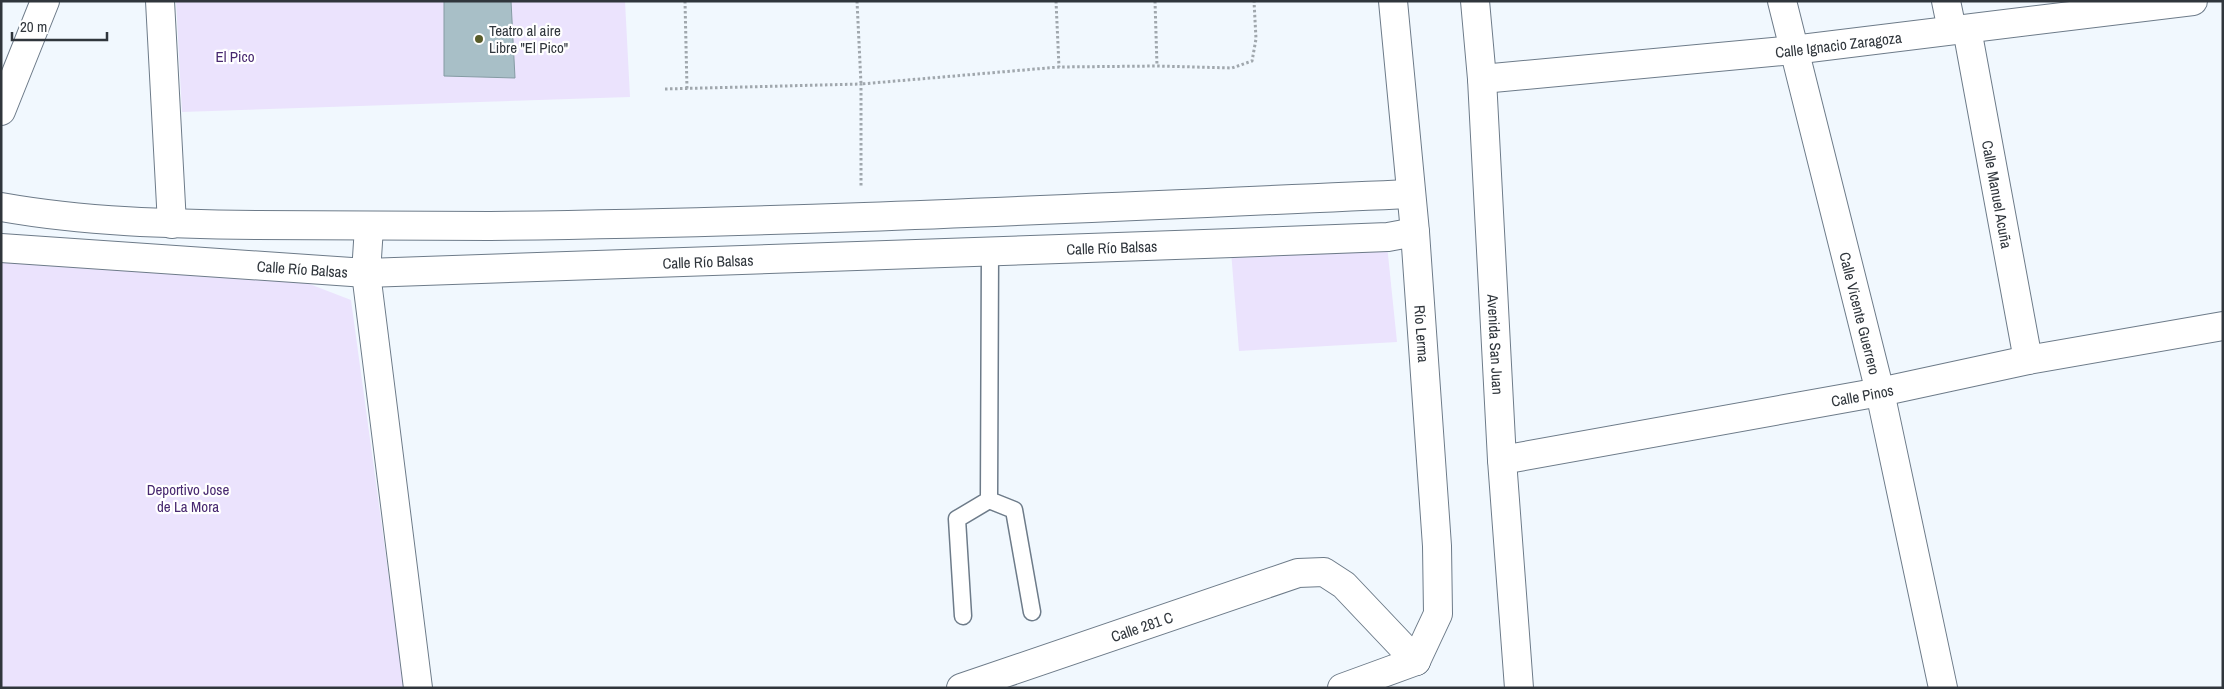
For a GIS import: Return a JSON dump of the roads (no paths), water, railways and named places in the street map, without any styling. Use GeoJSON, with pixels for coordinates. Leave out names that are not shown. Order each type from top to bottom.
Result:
{"type":"FeatureCollection","features":[{"type":"Feature","properties":{"kind":"street"},"geometry":{"type":"LineString","coordinates":[[1,111],[45,1]]}},
{"type":"Feature","properties":{"kind":"street"},"geometry":{"type":"LineString","coordinates":[[160,1],[172,224]]}},
{"type":"Feature","properties":{"kind":"street","name":"Río Lerma"},"geometry":{"type":"LineString","coordinates":[[1393,1],[1415,232],[1437,546],[1438,614],[1416,661]]}},
{"type":"Feature","properties":{"kind":"street","name":"Avenida San Juan"},"geometry":{"type":"LineString","coordinates":[[1475,1],[1482,79],[1502,460],[1519,688]]}},
{"type":"Feature","properties":{"kind":"street","name":"Calle Vicente Guerrero"},"geometry":{"type":"LineString","coordinates":[[1782,1],[1880,392],[1943,688]]}},
{"type":"Feature","properties":{"kind":"street","name":"Calle Manuel Acuña"},"geometry":{"type":"LineString","coordinates":[[1946,1],[1960,30],[2028,360]]}},
{"type":"Feature","properties":{"kind":"street","name":"Calle Ignacio Zaragoza"},"geometry":{"type":"LineString","coordinates":[[1482,79],[1793,50],[2193,1]]}},
{"type":"Feature","properties":{"kind":"street"},"geometry":{"type":"LineString","coordinates":[[1,206],[44,214],[172,224],[369,227],[861,218],[1411,194]]}},
{"type":"Feature","properties":{"kind":"street"},"geometry":{"type":"LineString","coordinates":[[369,227],[366,274],[418,688]]}},
{"type":"Feature","properties":{"kind":"street","name":"Calle Río Balsas"},"geometry":{"type":"LineString","coordinates":[[1,248],[366,274],[1388,237],[1415,232]]}},
{"type":"Feature","properties":{"kind":"street","name":"Calle Pinos"},"geometry":{"type":"LineString","coordinates":[[1502,460],[1880,392],[2028,360],[2223,326]]}},
{"type":"Feature","properties":{"kind":"street","name":"Calle 281 C"},"geometry":{"type":"LineString","coordinates":[[961,688],[1298,573],[1324,572],[1344,585],[1416,661]]}},
{"type":"Feature","properties":{"kind":"street"},"geometry":{"type":"LineString","coordinates":[[1342,688],[1416,661]]}},
{"type":"Feature","properties":{"kind":"lane"},"geometry":{"type":"LineString","coordinates":[[989,500],[990,251]]}},
{"type":"Feature","properties":{"kind":"lane"},"geometry":{"type":"LineString","coordinates":[[989,500],[1014,510],[1032,612]]}},
{"type":"Feature","properties":{"kind":"lane"},"geometry":{"type":"LineString","coordinates":[[963,616],[957,518],[989,500]]}},
{"type":"Feature","properties":{"kind":"place","name":"Teatro al aire Libre \"El Pico\""},"geometry":{"type":"Point","coordinates":[479,39]}},
{"type":"Feature","properties":{"kind":"park label","name":"El Pico"},"geometry":{"type":"Point","coordinates":[235,56]}},
{"type":"Feature","properties":{"kind":"park label","name":"Deportivo Jose de La Mora"},"geometry":{"type":"Point","coordinates":[188,498]}}]}
